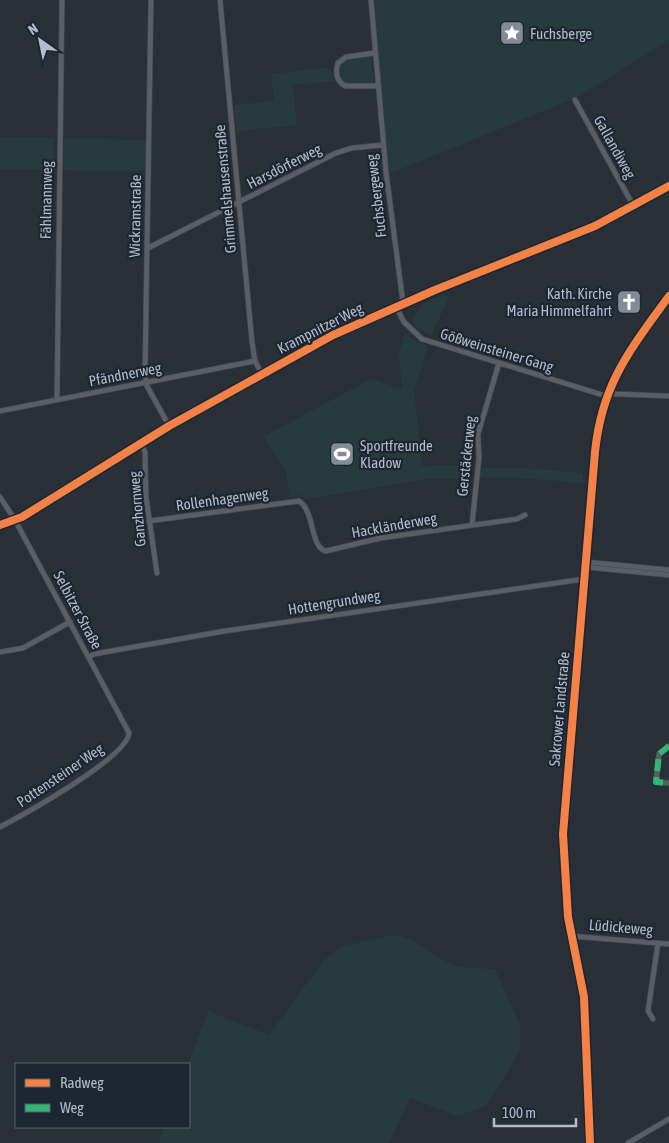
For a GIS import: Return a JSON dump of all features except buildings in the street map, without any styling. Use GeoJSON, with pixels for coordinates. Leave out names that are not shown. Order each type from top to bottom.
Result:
{"type":"FeatureCollection","features":[{"type":"Feature","properties":{"kind":"street","name":"Fählmannweg"},"geometry":{"type":"LineString","coordinates":[[57,400],[62,0]]}},
{"type":"Feature","properties":{"kind":"street","name":"Wickramstraße"},"geometry":{"type":"LineString","coordinates":[[151,0],[146,382],[169,426]]}},
{"type":"Feature","properties":{"kind":"street","name":"Grimmelshausenstraße"},"geometry":{"type":"LineString","coordinates":[[220,0],[255,361],[262,374]]}},
{"type":"Feature","properties":{"kind":"street","name":"Fuchsbergeweg"},"geometry":{"type":"LineString","coordinates":[[371,0],[383,145],[404,303]]}},
{"type":"Feature","properties":{"kind":"street"},"geometry":{"type":"LineString","coordinates":[[374,53],[342,59],[338,63],[336,74],[338,80],[345,86],[377,86]]}},
{"type":"Feature","properties":{"kind":"street","name":"Gallandiweg"},"geometry":{"type":"LineString","coordinates":[[576,100],[634,207]]}},
{"type":"Feature","properties":{"kind":"street","name":"Harsdörferweg"},"geometry":{"type":"LineString","coordinates":[[148,248],[336,153],[352,148],[383,145]]}},
{"type":"Feature","properties":{"kind":"street","name":"Krampnitzer Weg"},"geometry":{"type":"LineString","coordinates":[[0,525],[15,520],[169,426],[333,335],[404,303],[595,226],[634,207],[669,186]]}},
{"type":"Feature","properties":{"kind":"street","name":"Sakrower Landstraße"},"geometry":{"type":"LineString","coordinates":[[590,1143],[584,997],[570,936],[565,871],[564,820],[596,435],[607,394],[623,361],[669,296]]}},
{"type":"Feature","properties":{"kind":"street","name":"Gößweinsteiner Gang"},"geometry":{"type":"LineString","coordinates":[[396,307],[404,322],[422,339],[607,394],[669,396]]}},
{"type":"Feature","properties":{"kind":"street","name":"Pfändnerweg"},"geometry":{"type":"LineString","coordinates":[[0,411],[255,361]]}},
{"type":"Feature","properties":{"kind":"street","name":"Gerstäckerweg"},"geometry":{"type":"LineString","coordinates":[[472,525],[479,458],[478,434],[499,363]]}},
{"type":"Feature","properties":{"kind":"street","name":"Ganzhornweg"},"geometry":{"type":"LineString","coordinates":[[142,442],[145,452],[149,521],[157,573]]}},
{"type":"Feature","properties":{"kind":"street","name":"Selbitzer Straße"},"geometry":{"type":"LineString","coordinates":[[0,497],[15,520],[89,656],[126,726],[129,738]]}},
{"type":"Feature","properties":{"kind":"street","name":"Hackländerweg"},"geometry":{"type":"LineString","coordinates":[[299,501],[307,508],[318,546],[323,551],[381,538],[517,519],[525,514]]}},
{"type":"Feature","properties":{"kind":"street","name":"Rollenhagenweg"},"geometry":{"type":"LineString","coordinates":[[149,521],[230,512],[299,501]]}},
{"type":"Feature","properties":{"kind":"street"},"geometry":{"type":"LineString","coordinates":[[585,565],[669,570]]}},
{"type":"Feature","properties":{"kind":"street"},"geometry":{"type":"LineString","coordinates":[[585,565],[669,575]]}},
{"type":"Feature","properties":{"kind":"street","name":"Hottengrundweg"},"geometry":{"type":"LineString","coordinates":[[89,656],[225,631],[584,578]]}},
{"type":"Feature","properties":{"kind":"street"},"geometry":{"type":"LineString","coordinates":[[0,652],[23,648],[70,622]]}},
{"type":"Feature","properties":{"kind":"street","name":"Pottensteiner Weg"},"geometry":{"type":"LineString","coordinates":[[0,827],[61,793],[99,766],[129,738]]}},
{"type":"Feature","properties":{"kind":"street"},"geometry":{"type":"LineString","coordinates":[[669,746],[659,754],[656,782],[669,784]]}},
{"type":"Feature","properties":{"kind":"street","name":"Lüdickeweg"},"geometry":{"type":"LineString","coordinates":[[570,936],[669,944]]}},
{"type":"Feature","properties":{"kind":"street"},"geometry":{"type":"LineString","coordinates":[[653,1020],[648,1011],[658,943]]}},
{"type":"Feature","properties":{"kind":"street"},"geometry":{"type":"LineString","coordinates":[[628,1143],[669,1119]]}},
{"type":"Feature","properties":{"kind":"green space"},"geometry":{"type":"Polygon","coordinates":[[[372,0],[669,0],[669,40],[578,97],[389,174],[372,0]]]}},
{"type":"Feature","properties":{"kind":"green space"},"geometry":{"type":"Polygon","coordinates":[[[370,56],[374,84],[344,84],[338,75],[340,65],[348,59],[370,56]]]}},
{"type":"Feature","properties":{"kind":"green space"},"geometry":{"type":"Polygon","coordinates":[[[331,69],[333,81],[293,85],[297,125],[236,131],[234,105],[274,101],[271,74],[331,69]]]}},
{"type":"Feature","properties":{"kind":"green space"},"geometry":{"type":"Polygon","coordinates":[[[0,137],[54,138],[54,170],[0,169],[0,137]]]}},
{"type":"Feature","properties":{"kind":"green space"},"geometry":{"type":"Polygon","coordinates":[[[64,138],[146,140],[146,171],[63,170],[64,138]]]}},
{"type":"Feature","properties":{"kind":"green space"},"geometry":{"type":"Polygon","coordinates":[[[443,294],[449,297],[431,336],[418,328],[411,320],[423,303],[443,294]]]}},
{"type":"Feature","properties":{"kind":"green space","name":"Sportfreunde Kladow"},"geometry":{"type":"Polygon","coordinates":[[[405,334],[428,346],[414,391],[422,466],[470,465],[469,478],[426,479],[306,499],[301,495],[290,497],[286,473],[264,436],[371,379],[402,389],[399,354],[405,334]]]}},
{"type":"Feature","properties":{"kind":"green space"},"geometry":{"type":"Polygon","coordinates":[[[480,468],[524,468],[583,473],[583,483],[523,478],[479,478],[480,468]]]}},
{"type":"Feature","properties":{"kind":"green space"},"geometry":{"type":"Polygon","coordinates":[[[393,935],[400,936],[451,964],[469,968],[495,969],[520,1024],[520,1051],[486,1106],[457,1116],[410,1098],[389,1143],[159,1143],[164,1128],[190,1128],[190,1063],[188,1063],[208,1011],[269,1035],[323,961],[343,946],[393,935]]]}},
{"type":"Feature","properties":{"kind":"marked path"},"geometry":{"type":"LineString","coordinates":[[669,746],[659,754],[656,782],[669,783]]}},
{"type":"Feature","properties":{"kind":"cycle path"},"geometry":{"type":"LineString","coordinates":[[0,525],[22,517],[169,426],[333,335],[435,290],[595,226],[669,186]]}},
{"type":"Feature","properties":{"kind":"cycle path"},"geometry":{"type":"LineString","coordinates":[[590,1143],[584,997],[568,917],[563,834],[595,452],[604,406],[620,368],[642,333],[669,296]]}},
{"type":"Feature","properties":{"kind":"place","name":"Fuchsberge"},"geometry":{"type":"Point","coordinates":[512,33]}},
{"type":"Feature","properties":{"kind":"place","name":"Kath. Kirche Maria Himmelfahrt"},"geometry":{"type":"Point","coordinates":[629,302]}},
{"type":"Feature","properties":{"kind":"place","name":"Sportfreunde Kladow"},"geometry":{"type":"Point","coordinates":[342,454]}}]}
